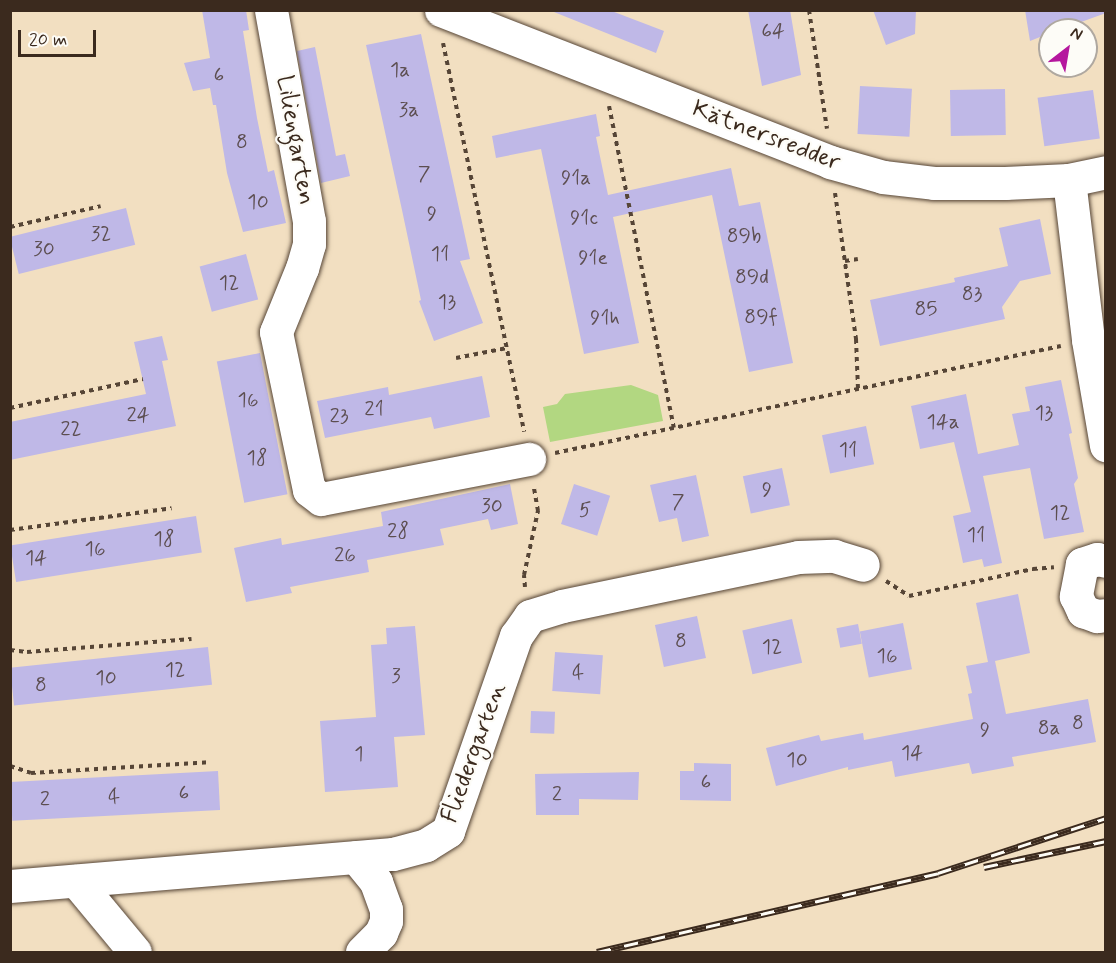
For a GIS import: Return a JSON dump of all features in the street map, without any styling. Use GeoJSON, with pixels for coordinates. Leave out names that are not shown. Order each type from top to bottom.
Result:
{"type":"FeatureCollection","features":[{"type":"Feature","properties":{"kind":"street","name":"Liliengarten"},"geometry":{"type":"LineString","coordinates":[[271,10],[309,221],[309,244],[302,268],[276,332],[309,490],[321,499],[530,459]]}},
{"type":"Feature","properties":{"kind":"street","name":"Kätnersredder"},"geometry":{"type":"LineString","coordinates":[[441,22],[602,73],[830,162],[883,177],[934,183],[1005,183],[1069,180],[1106,172]]}},
{"type":"Feature","properties":{"kind":"street"},"geometry":{"type":"LineString","coordinates":[[1069,180],[1088,340],[1106,445]]}},
{"type":"Feature","properties":{"kind":"street"},"geometry":{"type":"LineString","coordinates":[[530,616],[562,606],[798,557],[834,556],[863,565]]}},
{"type":"Feature","properties":{"kind":"street"},"geometry":{"type":"LineString","coordinates":[[1094,563],[1076,596],[1083,610],[1097,616],[1106,615]]}},
{"type":"Feature","properties":{"kind":"street","name":"Fliedergarten"},"geometry":{"type":"LineString","coordinates":[[10,886],[393,855],[426,845],[448,831],[516,636],[530,616]]}},
{"type":"Feature","properties":{"kind":"street"},"geometry":{"type":"LineString","coordinates":[[356,857],[376,882],[386,909],[386,921],[381,933],[362,952]]}},
{"type":"Feature","properties":{"kind":"street"},"geometry":{"type":"LineString","coordinates":[[76,880],[135,952]]}},
{"type":"Feature","properties":{"kind":"path"},"geometry":{"type":"LineString","coordinates":[[809,10],[826,106],[830,162],[856,339],[858,388]]}},
{"type":"Feature","properties":{"kind":"path"},"geometry":{"type":"LineString","coordinates":[[441,22],[530,459],[538,511],[524,575],[530,616]]}},
{"type":"Feature","properties":{"kind":"path"},"geometry":{"type":"LineString","coordinates":[[602,73],[674,427]]}},
{"type":"Feature","properties":{"kind":"path"},"geometry":{"type":"LineString","coordinates":[[10,227],[102,206]]}},
{"type":"Feature","properties":{"kind":"path"},"geometry":{"type":"LineString","coordinates":[[845,261],[858,259]]}},
{"type":"Feature","properties":{"kind":"path"},"geometry":{"type":"LineString","coordinates":[[530,459],[1088,340]]}},
{"type":"Feature","properties":{"kind":"path"},"geometry":{"type":"LineString","coordinates":[[456,358],[507,348]]}},
{"type":"Feature","properties":{"kind":"path"},"geometry":{"type":"LineString","coordinates":[[10,408],[143,379]]}},
{"type":"Feature","properties":{"kind":"path"},"geometry":{"type":"LineString","coordinates":[[10,530],[172,508]]}},
{"type":"Feature","properties":{"kind":"path"},"geometry":{"type":"LineString","coordinates":[[863,565],[909,596],[1033,569],[1094,563]]}},
{"type":"Feature","properties":{"kind":"path"},"geometry":{"type":"LineString","coordinates":[[10,650],[27,652],[191,639]]}},
{"type":"Feature","properties":{"kind":"path"},"geometry":{"type":"LineString","coordinates":[[10,766],[31,772],[209,762]]}},
{"type":"Feature","properties":{"kind":"green space"},"geometry":{"type":"Polygon","coordinates":[[[631,385],[658,395],[663,421],[550,442],[543,407],[557,404],[565,394],[631,385]]]}},
{"type":"Feature","properties":{"kind":"building"},"geometry":{"type":"Polygon","coordinates":[[[202,10],[246,10],[249,30],[243,31],[257,118],[268,172],[274,170],[286,223],[243,232],[227,173],[216,105],[213,105],[210,88],[193,91],[184,63],[210,58],[202,10]]]}},
{"type":"Feature","properties":{"kind":"building"},"geometry":{"type":"Polygon","coordinates":[[[549,10],[609,10],[664,31],[656,53],[549,10]]]}},
{"type":"Feature","properties":{"kind":"building"},"geometry":{"type":"Polygon","coordinates":[[[748,10],[790,10],[801,75],[762,86],[748,10]]]}},
{"type":"Feature","properties":{"kind":"building"},"geometry":{"type":"Polygon","coordinates":[[[873,10],[916,10],[915,34],[886,45],[873,10]]]}},
{"type":"Feature","properties":{"kind":"building"},"geometry":{"type":"Polygon","coordinates":[[[1025,10],[1105,10],[1106,13],[1092,18],[1038,18],[1038,38],[1030,41],[1025,10]]]}},
{"type":"Feature","properties":{"kind":"building"},"geometry":{"type":"Polygon","coordinates":[[[421,34],[470,259],[460,261],[483,323],[434,341],[419,301],[421,300],[366,45],[421,34]]]}},
{"type":"Feature","properties":{"kind":"building"},"geometry":{"type":"Polygon","coordinates":[[[315,47],[336,156],[345,154],[350,176],[321,183],[297,51],[315,47]]]}},
{"type":"Feature","properties":{"kind":"building"},"geometry":{"type":"Polygon","coordinates":[[[860,86],[912,89],[909,137],[857,134],[860,86]]]}},
{"type":"Feature","properties":{"kind":"building"},"geometry":{"type":"Polygon","coordinates":[[[1005,89],[1006,135],[951,136],[950,90],[1005,89]]]}},
{"type":"Feature","properties":{"kind":"building"},"geometry":{"type":"Polygon","coordinates":[[[1093,90],[1100,139],[1044,146],[1038,98],[1093,90]]]}},
{"type":"Feature","properties":{"kind":"building"},"geometry":{"type":"Polygon","coordinates":[[[596,114],[600,136],[596,137],[608,195],[731,168],[739,206],[760,202],[793,363],[749,372],[712,195],[613,217],[639,343],[584,354],[541,149],[496,158],[492,136],[596,114]]]}},
{"type":"Feature","properties":{"kind":"building"},"geometry":{"type":"Polygon","coordinates":[[[126,208],[135,245],[19,274],[10,237],[126,208]]]}},
{"type":"Feature","properties":{"kind":"building"},"geometry":{"type":"Polygon","coordinates":[[[1040,219],[1051,274],[1020,281],[1002,307],[1005,319],[880,346],[870,300],[955,282],[954,278],[1008,266],[999,228],[1040,219]]]}},
{"type":"Feature","properties":{"kind":"building"},"geometry":{"type":"Polygon","coordinates":[[[246,254],[258,299],[212,312],[200,266],[246,254]]]}},
{"type":"Feature","properties":{"kind":"building"},"geometry":{"type":"Polygon","coordinates":[[[162,336],[168,360],[162,361],[176,426],[10,460],[10,422],[146,394],[134,342],[162,336]]]}},
{"type":"Feature","properties":{"kind":"building"},"geometry":{"type":"Polygon","coordinates":[[[260,353],[287,494],[244,503],[217,361],[260,353]]]}},
{"type":"Feature","properties":{"kind":"building"},"geometry":{"type":"Polygon","coordinates":[[[482,376],[490,417],[434,429],[431,417],[325,438],[317,401],[388,387],[389,395],[482,376]]]}},
{"type":"Feature","properties":{"kind":"building"},"geometry":{"type":"Polygon","coordinates":[[[1061,380],[1072,433],[1069,434],[1078,478],[1074,484],[1084,532],[1044,539],[1030,468],[983,476],[1002,563],[984,567],[982,559],[963,563],[953,516],[971,512],[954,442],[920,449],[911,406],[966,394],[978,454],[1019,445],[1012,414],[1030,411],[1025,387],[1061,380]]]}},
{"type":"Feature","properties":{"kind":"building"},"geometry":{"type":"Polygon","coordinates":[[[866,426],[874,464],[830,474],[822,435],[866,426]]]}},
{"type":"Feature","properties":{"kind":"building"},"geometry":{"type":"Polygon","coordinates":[[[782,468],[790,505],[751,513],[743,476],[782,468]]]}},
{"type":"Feature","properties":{"kind":"building"},"geometry":{"type":"Polygon","coordinates":[[[696,475],[709,536],[682,542],[677,518],[659,522],[650,485],[696,475]]]}},
{"type":"Feature","properties":{"kind":"building"},"geometry":{"type":"Polygon","coordinates":[[[510,484],[518,524],[491,530],[488,519],[440,529],[444,545],[367,560],[369,572],[290,587],[292,593],[246,602],[234,548],[281,538],[282,545],[383,526],[381,512],[510,484]]]}},
{"type":"Feature","properties":{"kind":"building"},"geometry":{"type":"Polygon","coordinates":[[[574,484],[610,496],[597,536],[561,524],[574,484]]]}},
{"type":"Feature","properties":{"kind":"building"},"geometry":{"type":"Polygon","coordinates":[[[196,516],[202,553],[16,582],[10,545],[196,516]]]}},
{"type":"Feature","properties":{"kind":"building"},"geometry":{"type":"Polygon","coordinates":[[[1018,594],[1030,653],[995,661],[1006,714],[1088,699],[1096,742],[1012,757],[1014,766],[972,774],[969,763],[895,777],[892,761],[848,770],[848,767],[776,786],[766,748],[819,735],[821,741],[863,733],[864,740],[973,719],[968,694],[972,693],[966,666],[988,662],[976,603],[1018,594]]]}},
{"type":"Feature","properties":{"kind":"building"},"geometry":{"type":"Polygon","coordinates":[[[697,616],[706,658],[664,667],[655,625],[697,616]]]}},
{"type":"Feature","properties":{"kind":"building"},"geometry":{"type":"Polygon","coordinates":[[[792,619],[802,663],[752,674],[742,630],[792,619]]]}},
{"type":"Feature","properties":{"kind":"building"},"geometry":{"type":"Polygon","coordinates":[[[903,623],[912,669],[869,678],[860,631],[903,623]]]}},
{"type":"Feature","properties":{"kind":"building"},"geometry":{"type":"Polygon","coordinates":[[[858,624],[862,644],[840,648],[836,628],[858,624]]]}},
{"type":"Feature","properties":{"kind":"building"},"geometry":{"type":"Polygon","coordinates":[[[415,626],[425,735],[394,737],[398,787],[325,792],[320,721],[376,717],[371,645],[387,644],[386,628],[415,626]]]}},
{"type":"Feature","properties":{"kind":"building"},"geometry":{"type":"Polygon","coordinates":[[[208,647],[212,685],[14,706],[10,668],[208,647]]]}},
{"type":"Feature","properties":{"kind":"building"},"geometry":{"type":"Polygon","coordinates":[[[555,652],[603,655],[600,694],[552,691],[555,652]]]}},
{"type":"Feature","properties":{"kind":"building"},"geometry":{"type":"Polygon","coordinates":[[[531,711],[555,712],[554,734],[530,733],[531,711]]]}},
{"type":"Feature","properties":{"kind":"building"},"geometry":{"type":"Polygon","coordinates":[[[694,763],[731,764],[731,801],[680,800],[680,771],[694,771],[694,763]]]}},
{"type":"Feature","properties":{"kind":"building"},"geometry":{"type":"Polygon","coordinates":[[[218,771],[220,810],[12,821],[10,782],[218,771]]]}},
{"type":"Feature","properties":{"kind":"building"},"geometry":{"type":"Polygon","coordinates":[[[639,772],[638,800],[579,799],[579,815],[536,815],[535,774],[639,772]]]}},
{"type":"Feature","properties":{"kind":"railway"},"geometry":{"type":"LineString","coordinates":[[597,952],[938,873],[1106,818]]}},
{"type":"Feature","properties":{"kind":"railway"},"geometry":{"type":"LineString","coordinates":[[984,867],[1106,841]]}}]}
